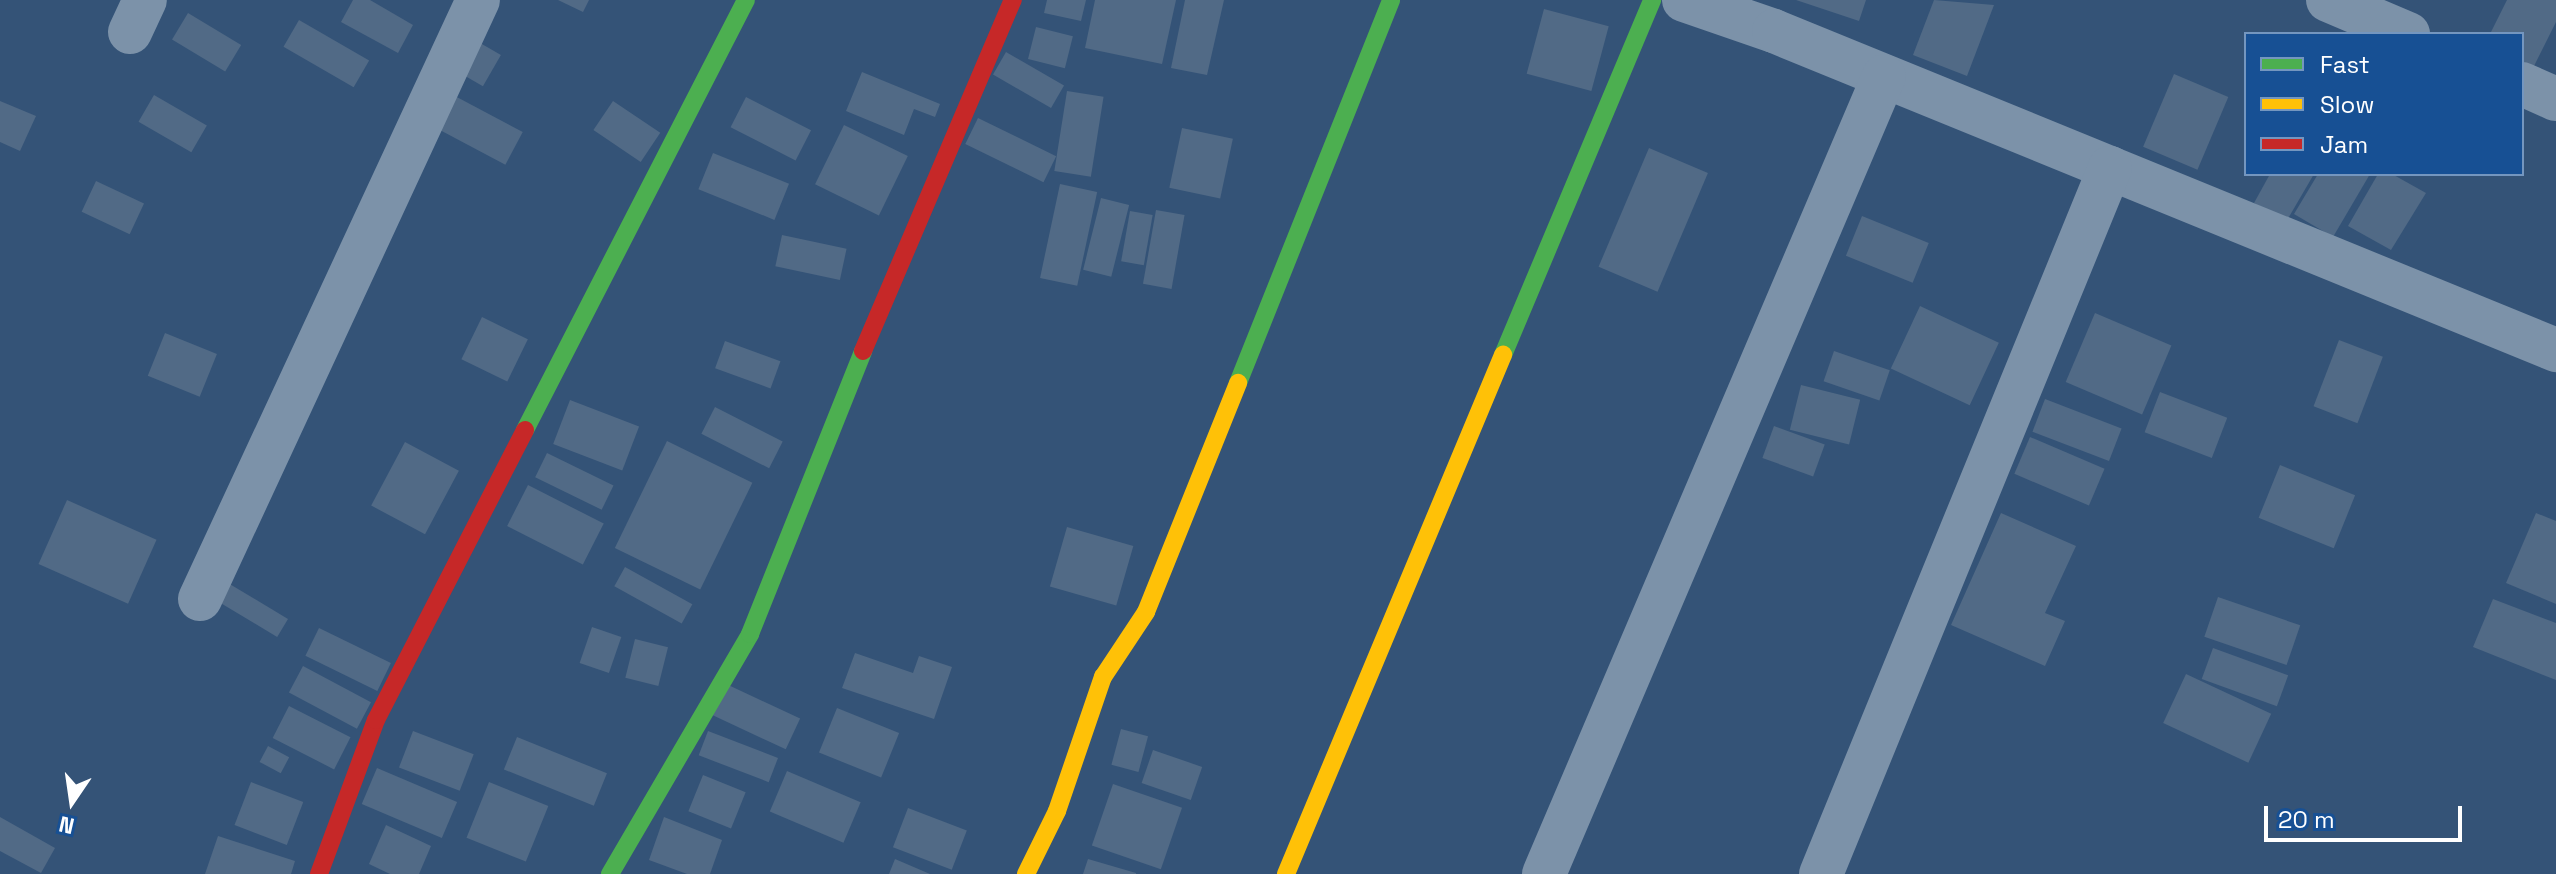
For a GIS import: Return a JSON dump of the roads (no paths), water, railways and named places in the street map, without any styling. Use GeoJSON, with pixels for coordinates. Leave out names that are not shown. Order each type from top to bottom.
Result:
{"type":"FeatureCollection","features":[{"type":"Feature","properties":{"kind":"street"},"geometry":{"type":"LineString","coordinates":[[200,599],[478,0]]}},
{"type":"Feature","properties":{"kind":"street"},"geometry":{"type":"LineString","coordinates":[[319,874],[376,720],[746,0]]}},
{"type":"Feature","properties":{"kind":"street"},"geometry":{"type":"LineString","coordinates":[[610,874],[750,634],[907,240],[1013,0]]}},
{"type":"Feature","properties":{"kind":"street"},"geometry":{"type":"LineString","coordinates":[[1026,874],[1057,811],[1103,677],[1146,612],[1391,0]]}},
{"type":"Feature","properties":{"kind":"street"},"geometry":{"type":"LineString","coordinates":[[1286,874],[1652,0]]}},
{"type":"Feature","properties":{"kind":"street"},"geometry":{"type":"LineString","coordinates":[[1684,0],[1884,76],[2556,350]]}},
{"type":"Feature","properties":{"kind":"street"},"geometry":{"type":"LineString","coordinates":[[2328,0],[2403,32]]}},
{"type":"Feature","properties":{"kind":"street"},"geometry":{"type":"LineString","coordinates":[[1544,874],[1884,76]]}},
{"type":"Feature","properties":{"kind":"street"},"geometry":{"type":"LineString","coordinates":[[2524,85],[2556,99]]}},
{"type":"Feature","properties":{"kind":"street"},"geometry":{"type":"LineString","coordinates":[[1821,874],[2110,168]]}}]}
